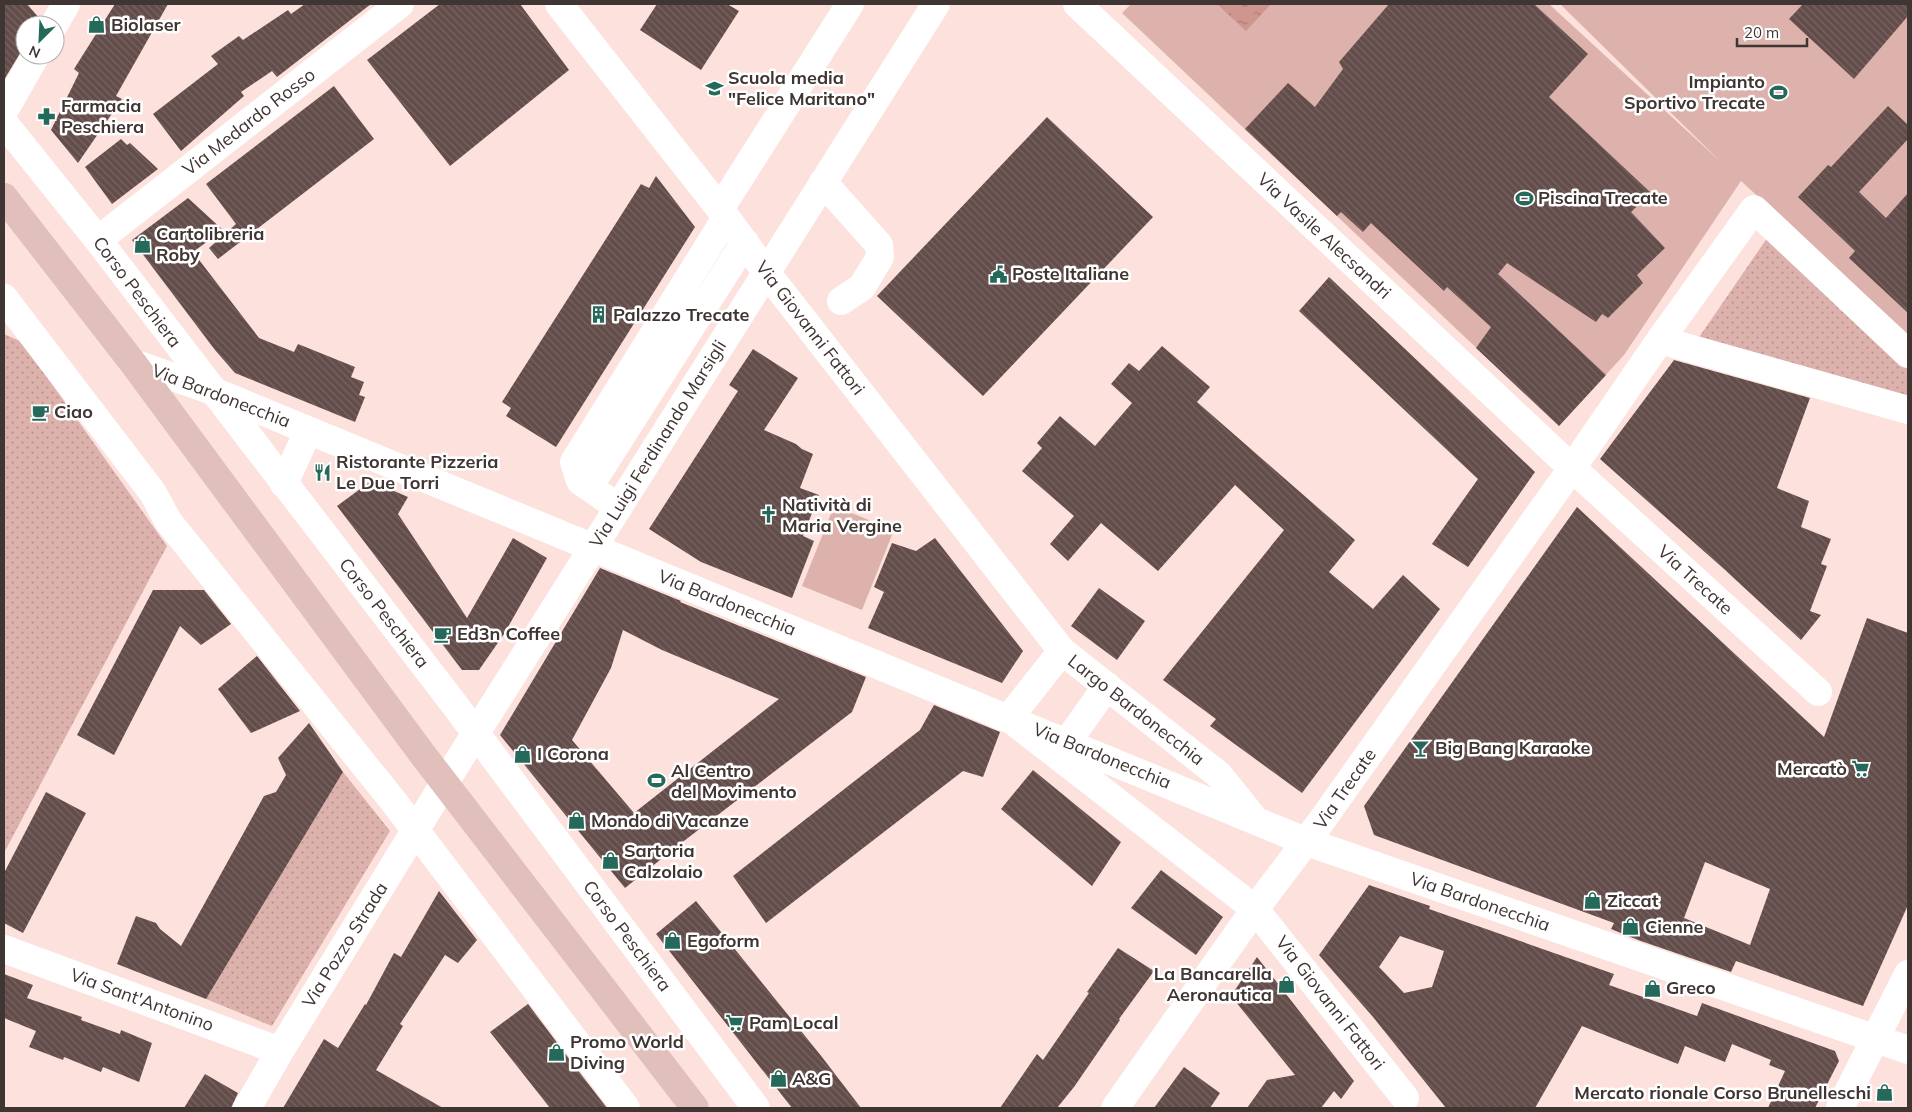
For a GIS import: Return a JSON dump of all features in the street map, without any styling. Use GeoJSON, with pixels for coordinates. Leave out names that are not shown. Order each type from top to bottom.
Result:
{"type":"FeatureCollection","features":[{"type":"Feature","properties":{"kind":"main road"},"geometry":{"type":"LineString","coordinates":[[4,197],[133,363],[445,782],[695,1108]]}},
{"type":"Feature","properties":{"kind":"street"},"geometry":{"type":"LineString","coordinates":[[60,15],[66,4]]}},
{"type":"Feature","properties":{"kind":"street","name":"Via Medardo Rosso"},"geometry":{"type":"LineString","coordinates":[[98,240],[400,4]]}},
{"type":"Feature","properties":{"kind":"street","name":"Via Giovanni Fattori"},"geometry":{"type":"LineString","coordinates":[[559,4],[1062,651]]}},
{"type":"Feature","properties":{"kind":"street"},"geometry":{"type":"LineString","coordinates":[[618,507],[580,481],[574,462],[850,4]]}},
{"type":"Feature","properties":{"kind":"street","name":"Via Luigi Ferdinando Marsigli"},"geometry":{"type":"LineString","coordinates":[[445,782],[936,4]]}},
{"type":"Feature","properties":{"kind":"street","name":"Via Vasile Alecsandri"},"geometry":{"type":"LineString","coordinates":[[1077,4],[1572,468]]}},
{"type":"Feature","properties":{"kind":"street"},"geometry":{"type":"LineString","coordinates":[[4,111],[30,65]]}},
{"type":"Feature","properties":{"kind":"street","name":"Corso Peschiera"},"geometry":{"type":"LineString","coordinates":[[4,123],[98,240],[476,733],[756,1108]]}},
{"type":"Feature","properties":{"kind":"street"},"geometry":{"type":"LineString","coordinates":[[824,182],[879,245],[880,257],[862,287],[841,301]]}},
{"type":"Feature","properties":{"kind":"street","name":"Via Trecate"},"geometry":{"type":"LineString","coordinates":[[1115,1108],[1255,908],[1307,842],[1754,209],[1908,354]]}},
{"type":"Feature","properties":{"kind":"street"},"geometry":{"type":"LineString","coordinates":[[589,487],[744,242]]}},
{"type":"Feature","properties":{"kind":"street"},"geometry":{"type":"LineString","coordinates":[[8,308],[153,493],[168,521],[416,831],[626,1108]]}},
{"type":"Feature","properties":{"kind":"street"},"geometry":{"type":"LineString","coordinates":[[1660,340],[1908,410]]}},
{"type":"Feature","properties":{"kind":"street","name":"Via Bardonecchia"},"geometry":{"type":"LineString","coordinates":[[133,363],[213,391],[1307,842],[1908,1050]]}},
{"type":"Feature","properties":{"kind":"street","name":"Via Bardonecchia"},"geometry":{"type":"LineString","coordinates":[[284,484],[308,430]]}},
{"type":"Feature","properties":{"kind":"street","name":"Via Trecate"},"geometry":{"type":"LineString","coordinates":[[1572,468],[1818,692]]}},
{"type":"Feature","properties":{"kind":"street","name":"Largo Bardonecchia"},"geometry":{"type":"LineString","coordinates":[[1008,718],[1062,651],[1219,775],[1255,820]]}},
{"type":"Feature","properties":{"kind":"street"},"geometry":{"type":"LineString","coordinates":[[1066,742],[1107,686]]}},
{"type":"Feature","properties":{"kind":"street"},"geometry":{"type":"LineString","coordinates":[[1008,718],[1255,908]]}},
{"type":"Feature","properties":{"kind":"street","name":"Via Pozzo Strada"},"geometry":{"type":"LineString","coordinates":[[247,1108],[445,782]]}},
{"type":"Feature","properties":{"kind":"street","name":"Via Giovanni Fattori"},"geometry":{"type":"LineString","coordinates":[[1255,908],[1405,1098]]}},
{"type":"Feature","properties":{"kind":"street","name":"Via Sant'Antonino"},"geometry":{"type":"LineString","coordinates":[[4,948],[280,1051]]}},
{"type":"Feature","properties":{"kind":"street"},"geometry":{"type":"LineString","coordinates":[[1840,1108],[1908,974]]}},
{"type":"Feature","properties":{"kind":"shaded area","name":"Piscina Trecate"},"geometry":{"type":"Polygon","coordinates":[[[1131,4],[1549,4],[1722,163],[1560,4],[1908,4],[1908,334],[1741,181],[1624,355],[1559,426],[1122,13],[1131,4]]]}},
{"type":"Feature","properties":{"kind":"shaded area"},"geometry":{"type":"Polygon","coordinates":[[[1774,228],[1908,352],[1908,406],[1691,349],[1774,228]]]}},
{"type":"Feature","properties":{"kind":"shaded area"},"geometry":{"type":"Polygon","coordinates":[[[4,334],[22,342],[167,546],[4,853],[4,334]]]}},
{"type":"Feature","properties":{"kind":"shaded area"},"geometry":{"type":"Polygon","coordinates":[[[834,506],[894,530],[862,610],[802,586],[834,506]]]}},
{"type":"Feature","properties":{"kind":"shaded area"},"geometry":{"type":"Polygon","coordinates":[[[343,772],[390,831],[272,1026],[206,999],[343,772]]]}},
{"type":"Feature","properties":{"kind":"water"},"geometry":{"type":"Polygon","coordinates":[[[1217,4],[1271,4],[1246,31],[1217,4]]]}},
{"type":"Feature","properties":{"kind":"building"},"geometry":{"type":"Polygon","coordinates":[[[4,4],[27,4],[37,15],[15,15],[15,62],[4,80],[4,4]]]}},
{"type":"Feature","properties":{"kind":"building"},"geometry":{"type":"Polygon","coordinates":[[[115,4],[168,4],[116,96],[122,99],[78,163],[51,130],[79,73],[74,69],[115,4]]]}},
{"type":"Feature","properties":{"kind":"building"},"geometry":{"type":"Polygon","coordinates":[[[305,4],[371,4],[277,77],[272,71],[241,92],[244,96],[181,151],[153,114],[218,64],[211,56],[239,36],[243,40],[288,10],[291,14],[305,4]]]}},
{"type":"Feature","properties":{"kind":"building"},"geometry":{"type":"Polygon","coordinates":[[[440,4],[520,4],[569,70],[450,166],[367,60],[440,4]]]}},
{"type":"Feature","properties":{"kind":"building"},"geometry":{"type":"Polygon","coordinates":[[[657,4],[727,4],[739,11],[701,70],[640,30],[657,4]]]}},
{"type":"Feature","properties":{"kind":"building","name":"Piscina Trecate"},"geometry":{"type":"Polygon","coordinates":[[[1389,4],[1534,4],[1588,54],[1549,97],[1651,193],[1631,212],[1665,248],[1637,275],[1643,283],[1608,318],[1602,314],[1596,322],[1507,263],[1498,274],[1606,375],[1559,426],[1476,348],[1491,327],[1447,287],[1444,291],[1371,223],[1363,232],[1341,212],[1337,216],[1245,129],[1288,83],[1315,107],[1343,69],[1339,62],[1389,4]]]}},
{"type":"Feature","properties":{"kind":"building"},"geometry":{"type":"Polygon","coordinates":[[[1803,4],[1908,4],[1908,16],[1854,79],[1789,19],[1803,4]]]}},
{"type":"Feature","properties":{"kind":"building"},"geometry":{"type":"Polygon","coordinates":[[[334,86],[374,139],[218,259],[209,248],[236,224],[206,184],[334,86]]]}},
{"type":"Feature","properties":{"kind":"building"},"geometry":{"type":"Polygon","coordinates":[[[1888,106],[1908,125],[1908,139],[1859,192],[1886,218],[1908,193],[1908,313],[1849,258],[1855,251],[1798,197],[1828,165],[1831,167],[1888,106]]]}},
{"type":"Feature","properties":{"kind":"building","name":"Poste Italiane"},"geometry":{"type":"Polygon","coordinates":[[[1047,117],[1153,217],[983,396],[877,296],[1047,117]]]}},
{"type":"Feature","properties":{"kind":"building"},"geometry":{"type":"Polygon","coordinates":[[[121,139],[127,145],[130,143],[158,169],[112,204],[85,167],[121,139]]]}},
{"type":"Feature","properties":{"kind":"building","name":"Palazzo Trecate"},"geometry":{"type":"Polygon","coordinates":[[[656,176],[695,227],[556,447],[506,416],[511,408],[502,402],[641,184],[649,188],[656,176]]]}},
{"type":"Feature","properties":{"kind":"building"},"geometry":{"type":"Polygon","coordinates":[[[188,198],[223,230],[193,252],[259,338],[294,352],[298,344],[355,367],[351,377],[364,382],[359,395],[365,397],[355,422],[235,373],[215,350],[132,240],[188,198]]]}},
{"type":"Feature","properties":{"kind":"building"},"geometry":{"type":"Polygon","coordinates":[[[1329,277],[1535,472],[1468,567],[1432,544],[1478,479],[1299,311],[1329,277]]]}},
{"type":"Feature","properties":{"kind":"building"},"geometry":{"type":"Polygon","coordinates":[[[1162,346],[1210,387],[1197,402],[1355,540],[1329,572],[1373,609],[1403,575],[1440,609],[1302,793],[1210,726],[1216,719],[1163,680],[1284,530],[1235,485],[1158,571],[1101,523],[1068,561],[1050,544],[1074,516],[1022,471],[1042,448],[1037,443],[1060,416],[1095,446],[1132,403],[1111,384],[1129,363],[1139,371],[1162,346]]]}},
{"type":"Feature","properties":{"kind":"building"},"geometry":{"type":"Polygon","coordinates":[[[753,349],[798,378],[764,430],[796,444],[813,454],[800,488],[819,495],[803,536],[814,541],[792,598],[701,562],[649,529],[738,391],[729,385],[753,349]]]}},
{"type":"Feature","properties":{"kind":"building"},"geometry":{"type":"Polygon","coordinates":[[[1674,360],[1810,398],[1777,488],[1809,501],[1801,527],[1831,539],[1821,564],[1827,566],[1810,611],[1821,615],[1801,640],[1600,459],[1674,360]]]}},
{"type":"Feature","properties":{"kind":"building"},"geometry":{"type":"Polygon","coordinates":[[[371,481],[408,497],[398,514],[467,618],[513,538],[547,558],[504,634],[479,670],[462,670],[337,506],[371,481]]]}},
{"type":"Feature","properties":{"kind":"building"},"geometry":{"type":"Polygon","coordinates":[[[1577,507],[1824,737],[1867,618],[1908,633],[1908,905],[1863,1006],[1736,961],[1731,972],[1638,940],[1611,929],[1614,923],[1374,835],[1364,806],[1577,507]],[[1705,862],[1684,918],[1750,945],[1770,889],[1705,862]]]}},
{"type":"Feature","properties":{"kind":"building"},"geometry":{"type":"Polygon","coordinates":[[[935,538],[1023,651],[1002,683],[868,628],[884,592],[874,587],[892,543],[916,551],[935,538]]]}},
{"type":"Feature","properties":{"kind":"building"},"geometry":{"type":"Polygon","coordinates":[[[600,568],[866,677],[852,712],[625,888],[500,735],[600,568]],[[623,630],[611,668],[572,740],[634,813],[779,699],[662,650],[623,630]]]}},
{"type":"Feature","properties":{"kind":"building"},"geometry":{"type":"Polygon","coordinates":[[[1099,588],[1145,621],[1117,660],[1071,626],[1099,588]]]}},
{"type":"Feature","properties":{"kind":"building"},"geometry":{"type":"Polygon","coordinates":[[[153,590],[204,590],[231,624],[201,645],[180,626],[114,755],[77,735],[153,590]]]}},
{"type":"Feature","properties":{"kind":"building"},"geometry":{"type":"Polygon","coordinates":[[[257,656],[300,711],[251,733],[218,689],[257,656]]]}},
{"type":"Feature","properties":{"kind":"building"},"geometry":{"type":"Polygon","coordinates":[[[934,705],[1000,732],[983,777],[963,771],[766,923],[733,876],[920,730],[934,705]]]}},
{"type":"Feature","properties":{"kind":"building"},"geometry":{"type":"Polygon","coordinates":[[[309,723],[343,772],[206,999],[117,964],[136,916],[156,923],[160,929],[181,946],[264,796],[276,792],[286,775],[278,758],[309,723]]]}},
{"type":"Feature","properties":{"kind":"building"},"geometry":{"type":"Polygon","coordinates":[[[1033,770],[1121,842],[1092,886],[1001,809],[1033,770]]]}},
{"type":"Feature","properties":{"kind":"building"},"geometry":{"type":"Polygon","coordinates":[[[46,792],[86,813],[23,933],[4,923],[4,873],[46,792]]]}},
{"type":"Feature","properties":{"kind":"building"},"geometry":{"type":"Polygon","coordinates":[[[1161,870],[1223,917],[1196,955],[1131,908],[1161,870]]]}},
{"type":"Feature","properties":{"kind":"building"},"geometry":{"type":"Polygon","coordinates":[[[1369,885],[1430,906],[1429,909],[1614,974],[1609,985],[1697,1016],[1702,1003],[1835,1051],[1839,1061],[1815,1108],[1768,1108],[1785,1071],[1769,1065],[1771,1060],[1732,1044],[1725,1062],[1685,1046],[1678,1064],[1582,1026],[1535,1108],[1446,1108],[1373,1017],[1319,955],[1369,885]],[[1400,936],[1379,967],[1404,993],[1432,987],[1444,951],[1400,936]]]}},
{"type":"Feature","properties":{"kind":"building"},"geometry":{"type":"Polygon","coordinates":[[[439,891],[477,940],[458,963],[445,955],[400,1024],[403,1026],[376,1070],[443,1108],[283,1108],[324,1039],[338,1048],[366,1005],[394,953],[401,957],[439,891]]]}},
{"type":"Feature","properties":{"kind":"building"},"geometry":{"type":"Polygon","coordinates":[[[696,901],[861,1108],[792,1108],[656,934],[696,901]]]}},
{"type":"Feature","properties":{"kind":"building"},"geometry":{"type":"Polygon","coordinates":[[[1118,948],[1154,971],[1119,1019],[1074,1087],[1057,1108],[1000,1108],[1037,1054],[1043,1060],[1118,948]]]}},
{"type":"Feature","properties":{"kind":"building"},"geometry":{"type":"Polygon","coordinates":[[[1257,957],[1354,1081],[1341,1099],[1334,1091],[1321,1108],[1247,1108],[1267,1080],[1295,1075],[1231,996],[1257,957]]]}},
{"type":"Feature","properties":{"kind":"building"},"geometry":{"type":"Polygon","coordinates":[[[4,974],[33,985],[27,998],[82,1017],[81,1020],[120,1034],[121,1030],[152,1043],[139,1082],[103,1067],[101,1072],[64,1057],[63,1060],[29,1047],[36,1031],[4,1018],[4,974]]]}},
{"type":"Feature","properties":{"kind":"building"},"geometry":{"type":"Polygon","coordinates":[[[528,1004],[607,1108],[550,1108],[490,1032],[528,1004]]]}},
{"type":"Feature","properties":{"kind":"building"},"geometry":{"type":"Polygon","coordinates":[[[1184,1067],[1220,1093],[1210,1108],[1154,1108],[1184,1067]]]}},
{"type":"Feature","properties":{"kind":"building"},"geometry":{"type":"Polygon","coordinates":[[[205,1074],[238,1093],[231,1108],[184,1108],[205,1074]]]}},
{"type":"Feature","properties":{"kind":"place","name":"Biolaser"},"geometry":{"type":"Point","coordinates":[97,25]}},
{"type":"Feature","properties":{"kind":"place","name":"Scuola media \"Felice Maritano\""},"geometry":{"type":"Point","coordinates":[714,88]}},
{"type":"Feature","properties":{"kind":"place","name":"Impianto Sportivo Trecate"},"geometry":{"type":"Point","coordinates":[1779,92]}},
{"type":"Feature","properties":{"kind":"place","name":"Farmacia Peschiera"},"geometry":{"type":"Point","coordinates":[47,116]}},
{"type":"Feature","properties":{"kind":"place","name":"Piscina Trecate"},"geometry":{"type":"Point","coordinates":[1524,198]}},
{"type":"Feature","properties":{"kind":"place","name":"Cartolibreria Roby"},"geometry":{"type":"Point","coordinates":[142,244]}},
{"type":"Feature","properties":{"kind":"place","name":"Poste Italiane"},"geometry":{"type":"Point","coordinates":[998,274]}},
{"type":"Feature","properties":{"kind":"place","name":"Palazzo Trecate"},"geometry":{"type":"Point","coordinates":[599,315]}},
{"type":"Feature","properties":{"kind":"place","name":"Ciao"},"geometry":{"type":"Point","coordinates":[40,412]}},
{"type":"Feature","properties":{"kind":"place","name":"Ristorante Pizzeria Le Due Torri"},"geometry":{"type":"Point","coordinates":[322,472]}},
{"type":"Feature","properties":{"kind":"place","name":"Natività di Maria Vergine"},"geometry":{"type":"Point","coordinates":[768,515]}},
{"type":"Feature","properties":{"kind":"place","name":"Ed3n Coffee"},"geometry":{"type":"Point","coordinates":[443,634]}},
{"type":"Feature","properties":{"kind":"place","name":"Big Bang Karaoke"},"geometry":{"type":"Point","coordinates":[1421,748]}},
{"type":"Feature","properties":{"kind":"place","name":"I Corona"},"geometry":{"type":"Point","coordinates":[523,754]}},
{"type":"Feature","properties":{"kind":"place","name":"Mercatò"},"geometry":{"type":"Point","coordinates":[1861,769]}},
{"type":"Feature","properties":{"kind":"place","name":"Al Centro del Movimento"},"geometry":{"type":"Point","coordinates":[657,781]}},
{"type":"Feature","properties":{"kind":"place","name":"Mondo di Vacanze"},"geometry":{"type":"Point","coordinates":[577,821]}},
{"type":"Feature","properties":{"kind":"place","name":"Sartoria Calzolaio"},"geometry":{"type":"Point","coordinates":[610,861]}},
{"type":"Feature","properties":{"kind":"place","name":"Ziccat"},"geometry":{"type":"Point","coordinates":[1593,901]}},
{"type":"Feature","properties":{"kind":"place","name":"Cienne"},"geometry":{"type":"Point","coordinates":[1631,927]}},
{"type":"Feature","properties":{"kind":"place","name":"Egoform"},"geometry":{"type":"Point","coordinates":[673,941]}},
{"type":"Feature","properties":{"kind":"place","name":"La Bancarella Aeronautica"},"geometry":{"type":"Point","coordinates":[1286,984]}},
{"type":"Feature","properties":{"kind":"place","name":"Greco"},"geometry":{"type":"Point","coordinates":[1652,988]}},
{"type":"Feature","properties":{"kind":"place","name":"Pam Local"},"geometry":{"type":"Point","coordinates":[735,1023]}},
{"type":"Feature","properties":{"kind":"place","name":"Promo World Diving"},"geometry":{"type":"Point","coordinates":[556,1052]}},
{"type":"Feature","properties":{"kind":"place","name":"A&G"},"geometry":{"type":"Point","coordinates":[778,1079]}},
{"type":"Feature","properties":{"kind":"place","name":"Mercato rionale Corso Brunelleschi"},"geometry":{"type":"Point","coordinates":[1885,1093]}}]}
